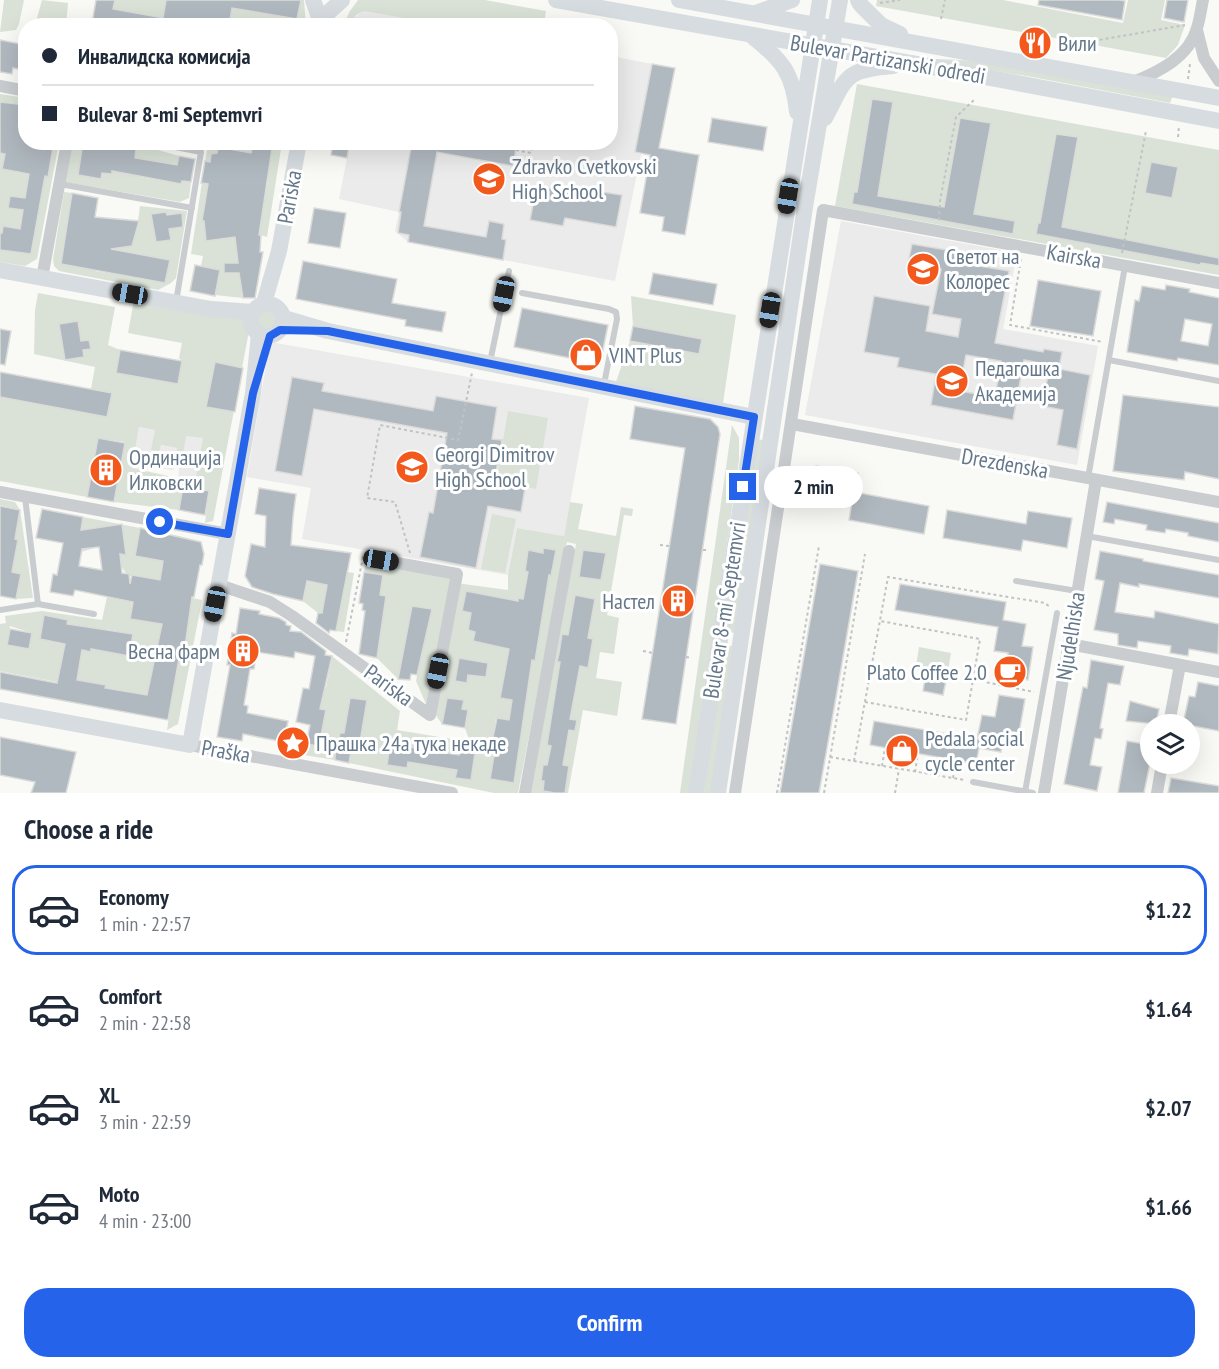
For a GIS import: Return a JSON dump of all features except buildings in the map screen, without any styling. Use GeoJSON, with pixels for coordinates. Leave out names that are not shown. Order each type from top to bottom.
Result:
{"type":"FeatureCollection","features":[{"type":"Feature","properties":{"kind":"street"},"geometry":{"type":"LineString","coordinates":[[313,0],[318,18]]}},
{"type":"Feature","properties":{"kind":"street"},"geometry":{"type":"LineString","coordinates":[[321,18],[324,0]]}},
{"type":"Feature","properties":{"kind":"street"},"geometry":{"type":"LineString","coordinates":[[325,18],[342,0]]}},
{"type":"Feature","properties":{"kind":"street","name":"Bulevar Partizanski odredi"},"geometry":{"type":"LineString","coordinates":[[556,0],[1219,121]]}},
{"type":"Feature","properties":{"kind":"street","name":"Bulevar Partizanski odredi"},"geometry":{"type":"LineString","coordinates":[[680,0],[1219,98]]}},
{"type":"Feature","properties":{"kind":"street"},"geometry":{"type":"LineString","coordinates":[[752,14],[792,0]]}},
{"type":"Feature","properties":{"kind":"street","name":"Bulevar 8-mi Septemvri"},"geometry":{"type":"LineString","coordinates":[[696,793],[819,0]]}},
{"type":"Feature","properties":{"kind":"street","name":"Bulevar 8-mi Septemvri"},"geometry":{"type":"LineString","coordinates":[[718,793],[817,132],[840,0]]}},
{"type":"Feature","properties":{"kind":"street"},"geometry":{"type":"LineString","coordinates":[[858,0],[881,25],[920,43]]}},
{"type":"Feature","properties":{"kind":"street"},"geometry":{"type":"LineString","coordinates":[[1133,82],[1173,62],[1187,48],[1198,26],[1203,0]]}},
{"type":"Feature","properties":{"kind":"street"},"geometry":{"type":"LineString","coordinates":[[1198,26],[1204,58],[1219,81]]}},
{"type":"Feature","properties":{"kind":"street"},"geometry":{"type":"LineString","coordinates":[[749,34],[774,54],[786,68],[796,102],[798,127]]}},
{"type":"Feature","properties":{"kind":"street"},"geometry":{"type":"LineString","coordinates":[[817,132],[840,87],[849,77],[858,71],[872,68],[916,64]]}},
{"type":"Feature","properties":{"kind":"street"},"geometry":{"type":"LineString","coordinates":[[0,86],[18,89]]}},
{"type":"Feature","properties":{"kind":"street"},"geometry":{"type":"LineString","coordinates":[[42,278],[66,150]]}},
{"type":"Feature","properties":{"kind":"street","name":"Pariska"},"geometry":{"type":"LineString","coordinates":[[190,745],[298,150]]}},
{"type":"Feature","properties":{"kind":"street","name":"Kairska"},"geometry":{"type":"LineString","coordinates":[[807,320],[823,210],[1219,283]]}},
{"type":"Feature","properties":{"kind":"street"},"geometry":{"type":"LineString","coordinates":[[0,270],[328,331],[754,417]]}},
{"type":"Feature","properties":{"kind":"street"},"geometry":{"type":"LineString","coordinates":[[735,793],[807,320],[789,318]]}},
{"type":"Feature","properties":{"kind":"street","name":"Drezdenska"},"geometry":{"type":"LineString","coordinates":[[792,424],[1219,502]]}},
{"type":"Feature","properties":{"kind":"street"},"geometry":{"type":"LineString","coordinates":[[769,451],[789,442]]}},
{"type":"Feature","properties":{"kind":"street","name":"Njudelhiska"},"geometry":{"type":"LineString","coordinates":[[1044,793],[1087,536],[1092,479]]}},
{"type":"Feature","properties":{"kind":"street"},"geometry":{"type":"LineString","coordinates":[[0,492],[228,534]]}},
{"type":"Feature","properties":{"kind":"street"},"geometry":{"type":"LineString","coordinates":[[525,793],[569,551]]}},
{"type":"Feature","properties":{"kind":"street","name":"Pariska"},"geometry":{"type":"LineString","coordinates":[[219,585],[270,602],[430,715],[457,574],[381,560]]}},
{"type":"Feature","properties":{"kind":"street"},"geometry":{"type":"LineString","coordinates":[[1069,644],[1219,672]]}},
{"type":"Feature","properties":{"kind":"street"},"geometry":{"type":"LineString","coordinates":[[1171,714],[1180,665]]}},
{"type":"Feature","properties":{"kind":"street","name":"Praška"},"geometry":{"type":"LineString","coordinates":[[0,710],[452,793]]}},
{"type":"Feature","properties":{"kind":"street"},"geometry":{"type":"LineString","coordinates":[[1157,793],[1160,774]]}},
{"type":"Feature","properties":{"kind":"lane"},"geometry":{"type":"LineString","coordinates":[[175,302],[201,152],[191,150]]}},
{"type":"Feature","properties":{"kind":"lane"},"geometry":{"type":"LineString","coordinates":[[60,184],[192,208]]}},
{"type":"Feature","properties":{"kind":"lane"},"geometry":{"type":"LineString","coordinates":[[1092,479],[1122,265]]}},
{"type":"Feature","properties":{"kind":"lane"},"geometry":{"type":"LineString","coordinates":[[482,362],[509,271]]}},
{"type":"Feature","properties":{"kind":"lane"},"geometry":{"type":"LineString","coordinates":[[522,293],[616,312],[617,319],[604,385]]}},
{"type":"Feature","properties":{"kind":"lane"},"geometry":{"type":"LineString","coordinates":[[1109,360],[1219,381]]}},
{"type":"Feature","properties":{"kind":"lane"},"geometry":{"type":"LineString","coordinates":[[25,497],[38,604]]}},
{"type":"Feature","properties":{"kind":"lane"},"geometry":{"type":"LineString","coordinates":[[1087,536],[1219,560]]}},
{"type":"Feature","properties":{"kind":"lane"},"geometry":{"type":"LineString","coordinates":[[1016,581],[1078,591]]}},
{"type":"Feature","properties":{"kind":"lane"},"geometry":{"type":"LineString","coordinates":[[0,610],[38,604],[94,614]]}},
{"type":"Feature","properties":{"kind":"lane"},"geometry":{"type":"LineString","coordinates":[[1025,792],[1057,613]]}},
{"type":"Feature","properties":{"kind":"lane"},"geometry":{"type":"LineString","coordinates":[[974,782],[1033,793]]}},
{"type":"Feature","properties":{"kind":"path"},"geometry":{"type":"LineString","coordinates":[[878,4],[900,0]]}},
{"type":"Feature","properties":{"kind":"path"},"geometry":{"type":"LineString","coordinates":[[941,19],[945,0]]}},
{"type":"Feature","properties":{"kind":"path"},"geometry":{"type":"LineString","coordinates":[[1076,44],[1198,26]]}},
{"type":"Feature","properties":{"kind":"path"},"geometry":{"type":"LineString","coordinates":[[937,231],[940,201],[956,117],[974,100]]}},
{"type":"Feature","properties":{"kind":"path"},"geometry":{"type":"LineString","coordinates":[[1122,265],[1146,131]]}},
{"type":"Feature","properties":{"kind":"path"},"geometry":{"type":"LineString","coordinates":[[516,150],[531,153],[532,150]]}},
{"type":"Feature","properties":{"kind":"path"},"geometry":{"type":"LineString","coordinates":[[1023,247],[1010,325],[1112,344]]}},
{"type":"Feature","properties":{"kind":"path"},"geometry":{"type":"LineString","coordinates":[[411,558],[395,502],[367,498],[380,425],[458,440],[482,362]]}},
{"type":"Feature","properties":{"kind":"path"},"geometry":{"type":"LineString","coordinates":[[660,544],[669,546]]}},
{"type":"Feature","properties":{"kind":"path"},"geometry":{"type":"LineString","coordinates":[[777,793],[819,546]]}},
{"type":"Feature","properties":{"kind":"path"},"geometry":{"type":"LineString","coordinates":[[824,793],[865,554]]}},
{"type":"Feature","properties":{"kind":"path"},"geometry":{"type":"LineString","coordinates":[[344,653],[363,557],[381,560]]}},
{"type":"Feature","properties":{"kind":"path"},"geometry":{"type":"LineString","coordinates":[[854,761],[888,577],[1045,603],[1057,613]]}},
{"type":"Feature","properties":{"kind":"path"},"geometry":{"type":"LineString","coordinates":[[865,702],[966,720],[980,639],[880,621]]}},
{"type":"Feature","properties":{"kind":"path"},"geometry":{"type":"LineString","coordinates":[[644,651],[653,653]]}},
{"type":"Feature","properties":{"kind":"path"},"geometry":{"type":"LineString","coordinates":[[686,657],[692,658]]}},
{"type":"Feature","properties":{"kind":"path"},"geometry":{"type":"LineString","coordinates":[[973,680],[1042,694]]}},
{"type":"Feature","properties":{"kind":"path"},"geometry":{"type":"LineString","coordinates":[[882,766],[885,748]]}},
{"type":"Feature","properties":{"kind":"path"},"geometry":{"type":"LineString","coordinates":[[915,772],[918,753]]}},
{"type":"Feature","properties":{"kind":"path"},"geometry":{"type":"LineString","coordinates":[[830,757],[974,782]]}},
{"type":"Feature","properties":{"kind":"path"},"geometry":{"type":"LineString","coordinates":[[953,778],[956,760]]}},
{"type":"Feature","properties":{"kind":"path"},"geometry":{"type":"LineString","coordinates":[[895,793],[898,769]]}},
{"type":"Feature","properties":{"kind":"shaded area"},"geometry":{"type":"Polygon","coordinates":[[[4,0],[24,0],[16,30],[0,32],[4,0]]]}},
{"type":"Feature","properties":{"kind":"shaded area"},"geometry":{"type":"Polygon","coordinates":[[[42,0],[68,3],[67,18],[37,18],[42,0]]]}},
{"type":"Feature","properties":{"kind":"shaded area"},"geometry":{"type":"Polygon","coordinates":[[[115,0],[187,0],[291,18],[208,18],[166,4],[163,18],[130,12],[121,18],[112,18],[115,0]]]}},
{"type":"Feature","properties":{"kind":"shaded area"},"geometry":{"type":"Polygon","coordinates":[[[301,0],[304,0],[305,18],[297,18],[301,0]]]}},
{"type":"Feature","properties":{"kind":"shaded area"},"geometry":{"type":"Polygon","coordinates":[[[358,0],[485,0],[546,11],[545,18],[404,18],[364,11],[354,18],[346,18],[358,0]]]}},
{"type":"Feature","properties":{"kind":"shaded area"},"geometry":{"type":"Polygon","coordinates":[[[877,0],[1003,0],[1123,23],[1128,0],[1165,0],[1161,20],[1185,25],[1178,45],[1166,58],[876,6],[877,0]]]}},
{"type":"Feature","properties":{"kind":"shaded area"},"geometry":{"type":"Polygon","coordinates":[[[364,11],[404,18],[355,18],[364,11]]]}},
{"type":"Feature","properties":{"kind":"shaded area"},"geometry":{"type":"Polygon","coordinates":[[[861,48],[937,59],[981,61],[1173,95],[1170,103],[861,48]]]}},
{"type":"Feature","properties":{"kind":"shaded area","name":"Zdravko Cvetkovski High School"},"geometry":{"type":"Polygon","coordinates":[[[618,57],[652,64],[635,152],[641,154],[615,281],[408,242],[395,231],[399,212],[339,199],[349,150],[618,150],[618,57]]]}},
{"type":"Feature","properties":{"kind":"shaded area"},"geometry":{"type":"Polygon","coordinates":[[[857,84],[1219,150],[1219,275],[835,206],[857,84]]]}},
{"type":"Feature","properties":{"kind":"shaded area"},"geometry":{"type":"Polygon","coordinates":[[[0,94],[18,97],[18,104],[10,102],[6,123],[8,134],[2,169],[48,177],[53,150],[58,150],[37,259],[25,266],[0,262],[0,249],[31,254],[35,231],[3,226],[2,233],[0,233],[2,102],[0,102],[0,94]],[[28,183],[25,198],[8,208],[23,210],[20,224],[36,227],[43,185],[28,183]]]}},
{"type":"Feature","properties":{"kind":"shaded area"},"geometry":{"type":"Polygon","coordinates":[[[70,150],[82,150],[78,175],[101,179],[103,165],[105,173],[112,174],[112,171],[129,174],[133,150],[158,150],[179,156],[177,165],[142,159],[139,177],[181,184],[182,181],[191,182],[189,198],[180,202],[64,182],[70,150]]]}},
{"type":"Feature","properties":{"kind":"shaded area"},"geometry":{"type":"Polygon","coordinates":[[[207,150],[218,150],[217,153],[211,154],[206,183],[212,185],[218,223],[218,150],[252,150],[249,166],[268,169],[272,150],[281,150],[267,237],[244,234],[238,263],[224,264],[224,273],[239,273],[243,298],[215,295],[220,270],[201,266],[203,256],[191,254],[207,150]],[[244,177],[260,224],[268,181],[244,177]]]}},
{"type":"Feature","properties":{"kind":"shaded area"},"geometry":{"type":"Polygon","coordinates":[[[64,192],[72,193],[95,271],[133,277],[103,256],[107,236],[136,235],[140,206],[187,211],[176,278],[158,290],[59,271],[54,266],[53,259],[64,192]],[[166,212],[151,214],[156,242],[170,240],[169,229],[184,227],[182,213],[167,215],[166,212]],[[169,260],[144,262],[141,279],[165,283],[169,260]]]}},
{"type":"Feature","properties":{"kind":"shaded area","name":"Педагошка Академија"},"geometry":{"type":"Polygon","coordinates":[[[841,221],[1017,253],[1003,329],[1098,346],[1077,465],[805,415],[841,221]]]}},
{"type":"Feature","properties":{"kind":"shaded area"},"geometry":{"type":"Polygon","coordinates":[[[38,293],[115,307],[108,345],[120,350],[116,373],[177,384],[182,361],[179,358],[182,343],[128,333],[134,300],[248,320],[249,331],[213,521],[205,523],[209,491],[183,486],[179,510],[114,502],[125,442],[98,438],[87,497],[0,481],[0,397],[107,416],[112,393],[91,389],[95,367],[34,354],[35,310],[38,293]],[[139,427],[132,468],[195,482],[203,438],[186,436],[183,454],[176,453],[177,448],[161,445],[159,451],[151,450],[155,430],[139,427]]]}},
{"type":"Feature","properties":{"kind":"shaded area"},"geometry":{"type":"Polygon","coordinates":[[[631,296],[736,315],[723,403],[616,382],[630,341],[699,354],[702,339],[633,326],[631,296]]]}},
{"type":"Feature","properties":{"kind":"shaded area"},"geometry":{"type":"Polygon","coordinates":[[[268,307],[278,311],[282,321],[278,331],[268,335],[258,331],[254,321],[258,311],[268,307]]]}},
{"type":"Feature","properties":{"kind":"shaded area","name":"Georgi Dimitrov High School"},"geometry":{"type":"Polygon","coordinates":[[[270,342],[589,398],[564,536],[517,528],[508,575],[302,539],[311,488],[247,477],[270,342]]]}},
{"type":"Feature","properties":{"kind":"shaded area"},"geometry":{"type":"Polygon","coordinates":[[[508,411],[548,418],[536,489],[496,482],[508,411]]]}},
{"type":"Feature","properties":{"kind":"shaded area"},"geometry":{"type":"Polygon","coordinates":[[[732,425],[739,438],[739,460],[691,793],[680,793],[732,425]]]}},
{"type":"Feature","properties":{"kind":"shaded area"},"geometry":{"type":"Polygon","coordinates":[[[139,427],[155,430],[152,449],[160,445],[177,448],[186,435],[203,438],[195,483],[178,480],[179,468],[173,470],[156,467],[157,459],[150,458],[147,471],[132,468],[139,427]]]}},
{"type":"Feature","properties":{"kind":"shaded area"},"geometry":{"type":"Polygon","coordinates":[[[755,439],[763,440],[735,633],[728,632],[755,439]]]}},
{"type":"Feature","properties":{"kind":"shaded area"},"geometry":{"type":"Polygon","coordinates":[[[0,499],[15,502],[20,510],[0,505],[0,499]]]}},
{"type":"Feature","properties":{"kind":"shaded area"},"geometry":{"type":"Polygon","coordinates":[[[570,502],[583,504],[578,529],[616,536],[621,507],[633,509],[632,516],[624,515],[607,615],[619,618],[614,654],[600,652],[596,678],[622,682],[617,716],[583,710],[568,793],[530,793],[576,544],[567,542],[518,793],[494,793],[349,763],[351,752],[359,754],[361,746],[353,744],[354,736],[341,733],[335,760],[304,755],[306,744],[319,746],[326,711],[320,709],[316,690],[326,688],[332,656],[400,711],[397,730],[470,742],[465,728],[468,711],[462,709],[464,701],[447,698],[442,724],[435,714],[456,583],[508,590],[508,575],[517,528],[564,536],[570,502]],[[544,548],[543,553],[528,551],[525,571],[551,575],[556,550],[544,548]],[[466,591],[462,611],[471,613],[468,630],[475,632],[473,641],[498,646],[507,599],[466,591]],[[459,659],[456,681],[467,683],[468,675],[485,677],[488,663],[459,659]],[[505,668],[500,698],[525,702],[530,673],[505,668]],[[350,698],[345,726],[361,730],[367,701],[350,698]],[[510,716],[509,720],[496,718],[493,737],[519,742],[524,719],[510,716]],[[390,744],[387,765],[408,762],[457,770],[455,778],[471,780],[475,753],[460,750],[459,755],[390,744]]]}},
{"type":"Feature","properties":{"kind":"shaded area"},"geometry":{"type":"Polygon","coordinates":[[[20,510],[33,598],[16,599],[20,574],[0,570],[14,562],[18,540],[8,538],[17,529],[20,510]]]}},
{"type":"Feature","properties":{"kind":"shaded area"},"geometry":{"type":"Polygon","coordinates":[[[492,514],[516,519],[505,573],[481,569],[492,514]]]}},
{"type":"Feature","properties":{"kind":"shaded area"},"geometry":{"type":"Polygon","coordinates":[[[83,517],[140,528],[135,556],[164,561],[158,591],[202,600],[178,724],[167,730],[171,704],[130,696],[130,692],[120,690],[117,710],[102,707],[106,685],[84,704],[75,703],[78,686],[0,671],[0,624],[6,623],[5,616],[42,611],[102,620],[107,597],[132,602],[130,619],[150,605],[133,602],[142,595],[145,577],[128,576],[121,566],[119,549],[125,544],[122,525],[92,529],[94,548],[81,552],[78,546],[83,517]],[[45,616],[40,639],[64,643],[68,620],[45,616]],[[10,626],[7,645],[29,649],[32,633],[10,626]],[[106,629],[102,650],[129,656],[133,634],[106,629]],[[160,634],[156,656],[184,653],[186,638],[160,634]]]}},
{"type":"Feature","properties":{"kind":"shaded area"},"geometry":{"type":"Polygon","coordinates":[[[312,549],[327,549],[320,584],[327,585],[322,613],[318,613],[303,601],[312,549]]]}},
{"type":"Feature","properties":{"kind":"shaded area"},"geometry":{"type":"Polygon","coordinates":[[[366,564],[451,578],[426,704],[416,681],[431,609],[412,606],[398,679],[377,658],[386,596],[380,595],[383,575],[364,572],[366,564]]]}},
{"type":"Feature","properties":{"kind":"shaded area"},"geometry":{"type":"Polygon","coordinates":[[[347,572],[354,573],[344,632],[336,631],[347,572]]]}},
{"type":"Feature","properties":{"kind":"shaded area"},"geometry":{"type":"Polygon","coordinates":[[[725,645],[732,646],[711,793],[704,793],[725,645]]]}},
{"type":"Feature","properties":{"kind":"shaded area"},"geometry":{"type":"Polygon","coordinates":[[[919,647],[951,653],[948,671],[916,666],[919,647]]]}},
{"type":"Feature","properties":{"kind":"place","name":"Вили"},"geometry":{"type":"Point","coordinates":[1035,43]}},
{"type":"Feature","properties":{"kind":"place","name":"Zdravko Cvetkovski High School"},"geometry":{"type":"Point","coordinates":[489,179]}},
{"type":"Feature","properties":{"kind":"place","name":"Светот на Колорес"},"geometry":{"type":"Point","coordinates":[923,269]}},
{"type":"Feature","properties":{"kind":"place","name":"VINT Plus"},"geometry":{"type":"Point","coordinates":[586,355]}},
{"type":"Feature","properties":{"kind":"place","name":"Педагошка Академија"},"geometry":{"type":"Point","coordinates":[952,381]}},
{"type":"Feature","properties":{"kind":"place","name":"Georgi Dimitrov High School"},"geometry":{"type":"Point","coordinates":[412,467]}},
{"type":"Feature","properties":{"kind":"place","name":"Ординација Илковски"},"geometry":{"type":"Point","coordinates":[106,470]}},
{"type":"Feature","properties":{"kind":"place","name":"Настел"},"geometry":{"type":"Point","coordinates":[678,601]}},
{"type":"Feature","properties":{"kind":"place","name":"Весна фарм"},"geometry":{"type":"Point","coordinates":[243,651]}},
{"type":"Feature","properties":{"kind":"place","name":"Plato Coffee 2.0"},"geometry":{"type":"Point","coordinates":[1010,672]}},
{"type":"Feature","properties":{"kind":"place","name":"Прашка 24а тука некаде"},"geometry":{"type":"Point","coordinates":[293,743]}},
{"type":"Feature","properties":{"kind":"place","name":"Pedala social cycle center"},"geometry":{"type":"Point","coordinates":[902,751]}},
{"type":"Feature","properties":{"kind":"route"},"geometry":{"type":"LineString","coordinates":[[160,522],[228,534],[253,393],[270,336],[280,330],[328,331],[754,417],[743,487]]}}]}
